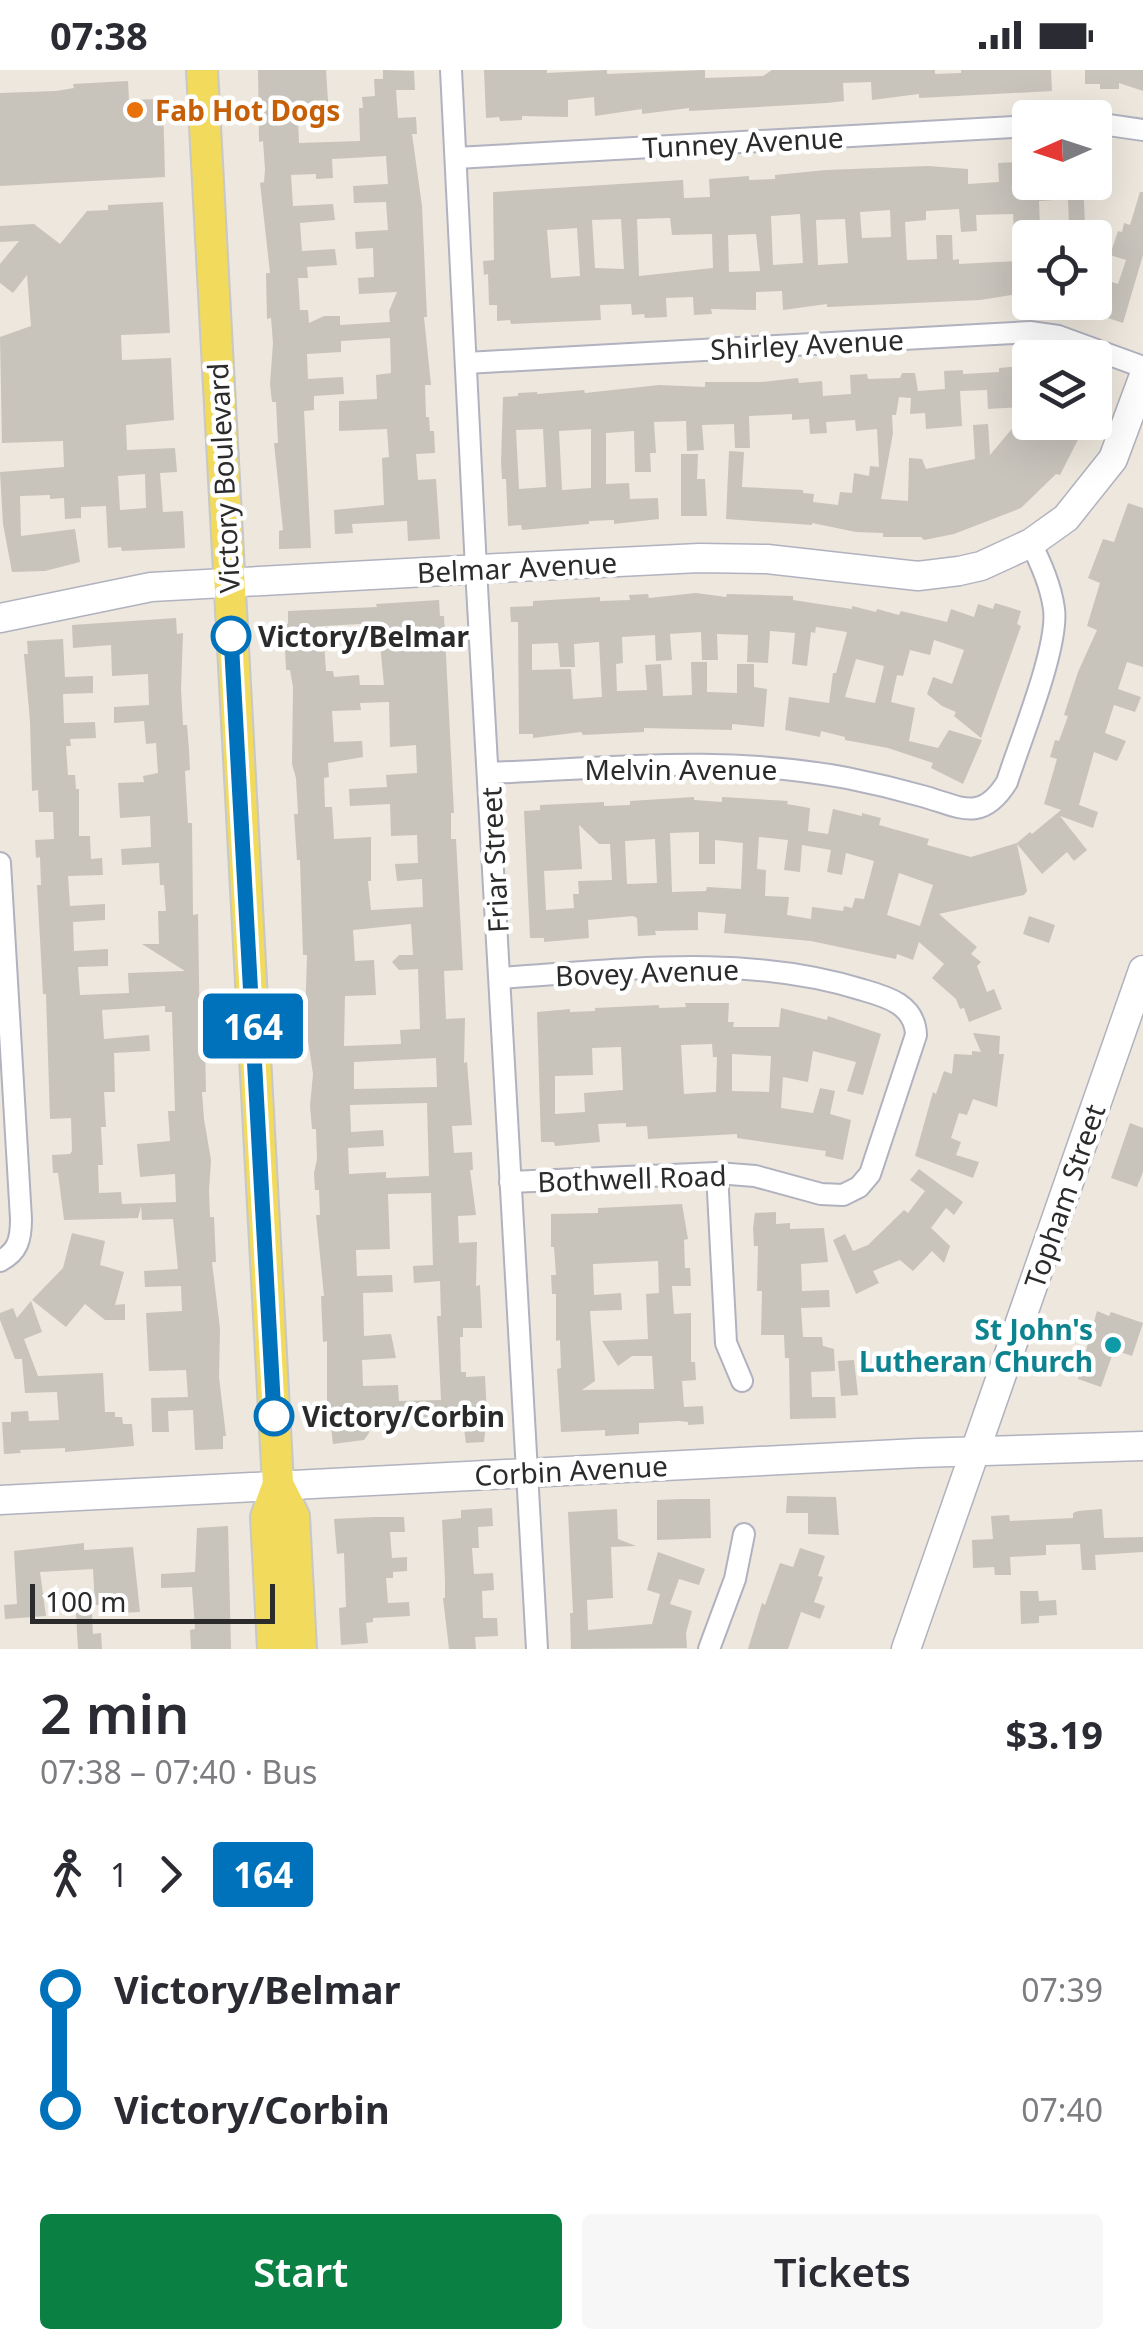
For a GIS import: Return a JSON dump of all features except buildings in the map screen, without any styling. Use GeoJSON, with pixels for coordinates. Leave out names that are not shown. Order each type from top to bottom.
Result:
{"type":"FeatureCollection","features":[{"type":"Feature","properties":{"kind":"main road","name":"Victory Boulevard"},"geometry":{"type":"LineString","coordinates":[[202,70],[278,1484],[266,1517],[273,1649]]}},
{"type":"Feature","properties":{"kind":"main road","name":"Belmar Avenue"},"geometry":{"type":"LineString","coordinates":[[0,618],[131,590],[228,582],[700,558],[766,559],[918,576],[981,566],[1031,543],[1066,518],[1113,459],[1143,378]]}},
{"type":"Feature","properties":{"kind":"main road","name":"Topham Street"},"geometry":{"type":"LineString","coordinates":[[906,1649],[1143,970]]}},
{"type":"Feature","properties":{"kind":"main road","name":"Corbin Avenue"},"geometry":{"type":"LineString","coordinates":[[0,1500],[527,1472],[1143,1446]]}},
{"type":"Feature","properties":{"kind":"main road","name":"Victory Boulevard"},"geometry":{"type":"LineString","coordinates":[[278,1484],[294,1516],[301,1649]]}},
{"type":"Feature","properties":{"kind":"street","name":"Friar Street"},"geometry":{"type":"LineString","coordinates":[[451,70],[537,1649]]}},
{"type":"Feature","properties":{"kind":"street"},"geometry":{"type":"LineString","coordinates":[[1112,125],[1143,130]]}},
{"type":"Feature","properties":{"kind":"street","name":"Tunney Avenue"},"geometry":{"type":"LineString","coordinates":[[456,158],[1012,127]]}},
{"type":"Feature","properties":{"kind":"street","name":"Shirley Avenue"},"geometry":{"type":"LineString","coordinates":[[466,363],[1030,332],[1058,336],[1143,367]]}},
{"type":"Feature","properties":{"kind":"street","name":"Melvin Avenue"},"geometry":{"type":"LineString","coordinates":[[489,773],[723,763],[760,765],[874,783],[929,798],[955,810],[987,804],[1007,782],[1054,638],[1051,593],[1031,543]]}},
{"type":"Feature","properties":{"kind":"street"},"geometry":{"type":"LineString","coordinates":[[0,863],[21,1219],[21,1237],[8,1255]]}},
{"type":"Feature","properties":{"kind":"street","name":"Bovey Avenue"},"geometry":{"type":"LineString","coordinates":[[500,978],[724,966],[831,980],[887,997],[908,1010]]}},
{"type":"Feature","properties":{"kind":"street","name":"Bothwell Road"},"geometry":{"type":"LineString","coordinates":[[510,1182],[717,1173],[755,1176],[821,1194],[843,1195],[870,1174],[916,1034],[916,1021],[908,1010]]}},
{"type":"Feature","properties":{"kind":"street"},"geometry":{"type":"LineString","coordinates":[[717,1173],[726,1342],[742,1381]]}},
{"type":"Feature","properties":{"kind":"street"},"geometry":{"type":"LineString","coordinates":[[709,1649],[735,1579],[744,1534]]}},
{"type":"Feature","properties":{"kind":"bus line","name":"164"},"geometry":{"type":"LineString","coordinates":[[231,636],[274,1416]]}},
{"type":"Feature","properties":{"kind":"place","name":"Fab Hot Dogs"},"geometry":{"type":"Point","coordinates":[135,110]}},
{"type":"Feature","properties":{"kind":"place","name":"Victory/Belmar"},"geometry":{"type":"Point","coordinates":[231,636]}},
{"type":"Feature","properties":{"kind":"place","name":"St John's Lutheran Church"},"geometry":{"type":"Point","coordinates":[1113,1345]}},
{"type":"Feature","properties":{"kind":"place","name":"Victory/Corbin"},"geometry":{"type":"Point","coordinates":[274,1416]}}]}
